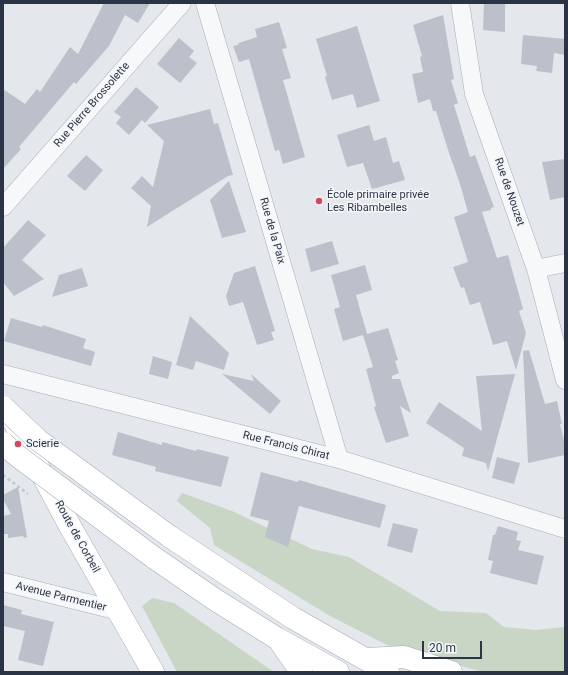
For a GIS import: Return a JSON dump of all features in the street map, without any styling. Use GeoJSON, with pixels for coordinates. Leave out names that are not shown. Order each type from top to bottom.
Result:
{"type":"FeatureCollection","features":[{"type":"Feature","properties":{"kind":"main road","name":"Route de Corbeil"},"geometry":{"type":"LineString","coordinates":[[3,401],[71,528],[153,672]]}},
{"type":"Feature","properties":{"kind":"main road"},"geometry":{"type":"LineString","coordinates":[[3,407],[38,440],[169,536],[293,618],[388,672]]}},
{"type":"Feature","properties":{"kind":"main road"},"geometry":{"type":"LineString","coordinates":[[3,443],[15,454],[153,557],[278,639],[338,672]]}},
{"type":"Feature","properties":{"kind":"main road"},"geometry":{"type":"LineString","coordinates":[[278,639],[301,672]]}},
{"type":"Feature","properties":{"kind":"main road"},"geometry":{"type":"LineString","coordinates":[[367,659],[404,658],[451,672]]}},
{"type":"Feature","properties":{"kind":"street","name":"Rue Pierre Brossolette"},"geometry":{"type":"LineString","coordinates":[[3,207],[182,3]]}},
{"type":"Feature","properties":{"kind":"street","name":"Rue de la Paix"},"geometry":{"type":"LineString","coordinates":[[205,3],[339,459]]}},
{"type":"Feature","properties":{"kind":"street","name":"Rue de Nouzet"},"geometry":{"type":"LineString","coordinates":[[460,3],[474,94],[536,269],[565,380]]}},
{"type":"Feature","properties":{"kind":"street"},"geometry":{"type":"LineString","coordinates":[[536,269],[565,263]]}},
{"type":"Feature","properties":{"kind":"street","name":"Rue Francis Chirat"},"geometry":{"type":"LineString","coordinates":[[3,374],[339,459],[565,529]]}},
{"type":"Feature","properties":{"kind":"street","name":"Avenue Parmentier"},"geometry":{"type":"LineString","coordinates":[[3,582],[119,611]]}},
{"type":"Feature","properties":{"kind":"green space"},"geometry":{"type":"Polygon","coordinates":[[[182,493],[232,511],[312,549],[349,557],[440,611],[486,613],[504,627],[536,630],[564,627],[565,672],[483,672],[387,645],[330,616],[214,545],[210,528],[177,501],[182,493]]]}},
{"type":"Feature","properties":{"kind":"green space"},"geometry":{"type":"Polygon","coordinates":[[[152,598],[174,603],[274,672],[177,672],[142,606],[152,598]]]}},
{"type":"Feature","properties":{"kind":"building"},"geometry":{"type":"Polygon","coordinates":[[[104,3],[150,3],[138,23],[125,15],[109,46],[76,84],[74,82],[19,147],[21,149],[3,169],[3,89],[25,104],[37,89],[40,92],[70,47],[78,54],[104,3]]]}},
{"type":"Feature","properties":{"kind":"building"},"geometry":{"type":"Polygon","coordinates":[[[484,3],[505,3],[505,32],[483,30],[484,3]]]}},
{"type":"Feature","properties":{"kind":"building"},"geometry":{"type":"Polygon","coordinates":[[[443,15],[454,79],[451,80],[458,103],[454,105],[470,157],[475,155],[494,207],[491,208],[491,210],[482,212],[497,258],[508,255],[523,309],[519,311],[526,333],[516,370],[507,341],[493,345],[480,302],[470,305],[464,287],[461,288],[453,267],[468,262],[454,217],[468,212],[436,111],[433,111],[430,99],[418,103],[412,74],[423,72],[420,57],[422,56],[413,25],[443,15]]]}},
{"type":"Feature","properties":{"kind":"building"},"geometry":{"type":"Polygon","coordinates":[[[279,22],[287,48],[282,49],[291,78],[283,80],[305,157],[283,164],[279,150],[275,151],[249,59],[239,62],[233,46],[257,37],[255,29],[279,22]]]}},
{"type":"Feature","properties":{"kind":"building"},"geometry":{"type":"Polygon","coordinates":[[[357,26],[380,101],[357,108],[353,94],[332,100],[325,77],[327,76],[316,39],[357,26]]]}},
{"type":"Feature","properties":{"kind":"building"},"geometry":{"type":"Polygon","coordinates":[[[523,35],[565,39],[565,55],[554,53],[552,73],[536,71],[537,66],[521,64],[523,35]]]}},
{"type":"Feature","properties":{"kind":"building"},"geometry":{"type":"Polygon","coordinates":[[[179,38],[194,51],[189,57],[197,63],[180,83],[157,64],[179,38]]]}},
{"type":"Feature","properties":{"kind":"building"},"geometry":{"type":"Polygon","coordinates":[[[136,87],[159,107],[145,123],[142,120],[129,135],[116,123],[121,117],[114,112],[136,87]]]}},
{"type":"Feature","properties":{"kind":"building"},"geometry":{"type":"Polygon","coordinates":[[[210,109],[214,124],[218,123],[233,175],[228,176],[147,227],[151,206],[131,188],[142,176],[153,187],[164,141],[147,125],[210,109]]]}},
{"type":"Feature","properties":{"kind":"building"},"geometry":{"type":"Polygon","coordinates":[[[369,125],[374,141],[386,137],[393,163],[399,161],[405,180],[372,189],[363,163],[347,167],[337,135],[369,125]]]}},
{"type":"Feature","properties":{"kind":"building"},"geometry":{"type":"Polygon","coordinates":[[[86,155],[103,170],[85,191],[67,176],[86,155]]]}},
{"type":"Feature","properties":{"kind":"building"},"geometry":{"type":"Polygon","coordinates":[[[565,159],[565,197],[550,200],[542,162],[565,159]]]}},
{"type":"Feature","properties":{"kind":"building"},"geometry":{"type":"Polygon","coordinates":[[[229,181],[246,232],[222,238],[210,200],[229,181]]]}},
{"type":"Feature","properties":{"kind":"building"},"geometry":{"type":"Polygon","coordinates":[[[28,220],[46,235],[22,260],[44,279],[14,296],[3,282],[3,248],[28,220]]]}},
{"type":"Feature","properties":{"kind":"building"},"geometry":{"type":"Polygon","coordinates":[[[332,241],[339,264],[311,272],[305,249],[332,241]]]}},
{"type":"Feature","properties":{"kind":"building"},"geometry":{"type":"Polygon","coordinates":[[[365,265],[372,290],[356,295],[367,334],[388,328],[398,360],[395,361],[399,373],[392,376],[392,379],[400,379],[411,413],[400,406],[409,436],[386,443],[374,407],[376,406],[366,369],[373,367],[363,335],[343,341],[334,309],[340,307],[331,275],[365,265]]]}},
{"type":"Feature","properties":{"kind":"building"},"geometry":{"type":"Polygon","coordinates":[[[255,266],[275,331],[271,332],[274,340],[257,345],[243,302],[229,306],[226,296],[234,273],[255,266]]]}},
{"type":"Feature","properties":{"kind":"building"},"geometry":{"type":"Polygon","coordinates":[[[82,268],[88,286],[52,297],[59,275],[82,268]]]}},
{"type":"Feature","properties":{"kind":"building"},"geometry":{"type":"Polygon","coordinates":[[[190,316],[229,353],[224,370],[196,361],[193,370],[176,365],[190,316]]]}},
{"type":"Feature","properties":{"kind":"building"},"geometry":{"type":"Polygon","coordinates":[[[11,318],[42,327],[43,325],[86,339],[83,348],[95,352],[91,366],[4,341],[11,318]]]}},
{"type":"Feature","properties":{"kind":"building"},"geometry":{"type":"Polygon","coordinates":[[[529,350],[545,404],[557,401],[562,424],[560,424],[565,444],[565,455],[528,463],[523,351],[529,350]]]}},
{"type":"Feature","properties":{"kind":"building"},"geometry":{"type":"Polygon","coordinates":[[[153,356],[172,362],[168,379],[149,374],[153,356]]]}},
{"type":"Feature","properties":{"kind":"building"},"geometry":{"type":"Polygon","coordinates":[[[222,374],[254,381],[251,374],[281,401],[270,414],[222,374]]]}},
{"type":"Feature","properties":{"kind":"building"},"geometry":{"type":"Polygon","coordinates":[[[515,374],[488,471],[486,463],[462,456],[464,448],[426,423],[439,402],[482,431],[476,376],[515,374]]]}},
{"type":"Feature","properties":{"kind":"building"},"geometry":{"type":"Polygon","coordinates":[[[118,432],[162,445],[162,442],[196,451],[197,449],[229,457],[221,487],[155,471],[156,467],[112,455],[118,432]]]}},
{"type":"Feature","properties":{"kind":"building"},"geometry":{"type":"Polygon","coordinates":[[[497,457],[520,463],[514,484],[492,478],[497,457]]]}},
{"type":"Feature","properties":{"kind":"building"},"geometry":{"type":"Polygon","coordinates":[[[261,472],[298,482],[299,480],[386,505],[380,528],[299,506],[288,547],[265,537],[269,521],[250,516],[261,472]]]}},
{"type":"Feature","properties":{"kind":"building"},"geometry":{"type":"Polygon","coordinates":[[[18,487],[27,537],[24,538],[23,536],[8,538],[8,534],[3,534],[3,516],[11,514],[3,499],[3,495],[18,487]]]}},
{"type":"Feature","properties":{"kind":"building"},"geometry":{"type":"Polygon","coordinates":[[[393,523],[418,529],[412,553],[387,546],[393,523]]]}},
{"type":"Feature","properties":{"kind":"building"},"geometry":{"type":"Polygon","coordinates":[[[498,526],[518,532],[516,540],[521,541],[518,550],[544,556],[537,585],[490,573],[493,561],[488,560],[493,535],[495,535],[498,526]]]}},
{"type":"Feature","properties":{"kind":"building"},"geometry":{"type":"Polygon","coordinates":[[[3,605],[22,610],[21,614],[54,622],[43,666],[18,660],[25,631],[3,626],[3,605]]]}},
{"type":"Feature","properties":{"kind":"place","name":"École primaire privée Les Ribambelles"},"geometry":{"type":"Point","coordinates":[319,201]}},
{"type":"Feature","properties":{"kind":"place","name":"Scierie"},"geometry":{"type":"Point","coordinates":[18,444]}}]}
